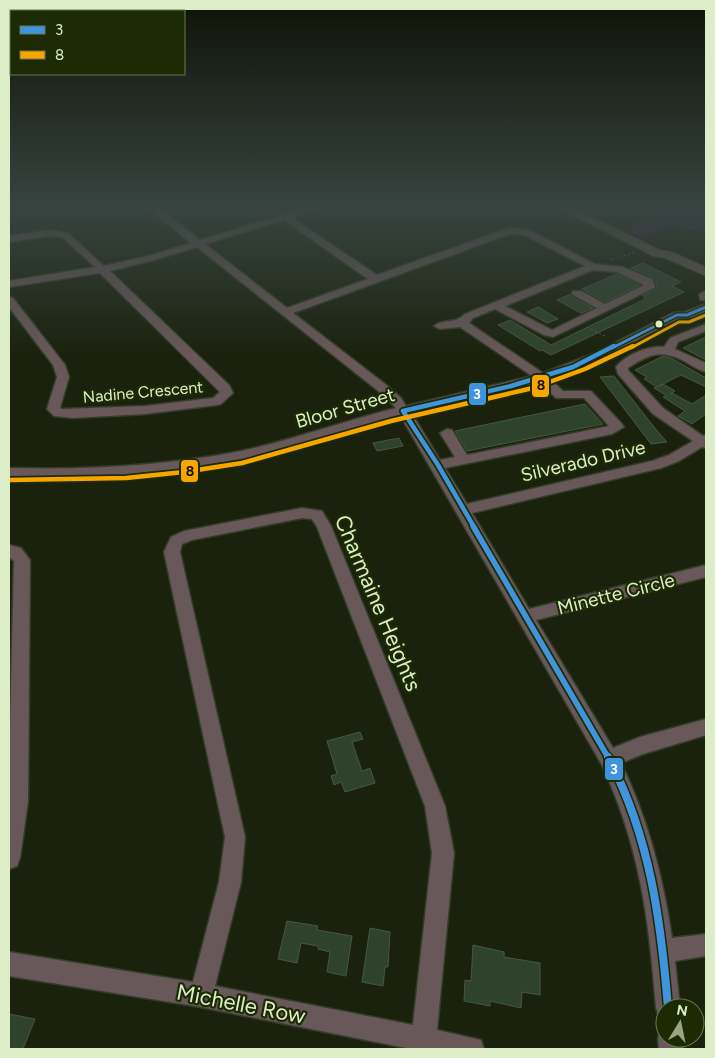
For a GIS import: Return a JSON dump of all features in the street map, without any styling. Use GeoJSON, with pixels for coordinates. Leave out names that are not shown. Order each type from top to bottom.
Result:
{"type":"FeatureCollection","features":[{"type":"Feature","properties":{"kind":"main road"},"geometry":{"type":"LineString","coordinates":[[659,257],[704,274],[706,296]]}},
{"type":"Feature","properties":{"kind":"street","name":"Nadine Crescent"},"geometry":{"type":"LineString","coordinates":[[9,300],[59,365],[63,377],[54,409],[59,412],[74,414],[145,410],[200,404],[223,398],[226,393],[225,388],[90,257]]}},
{"type":"Feature","properties":{"kind":"street"},"geometry":{"type":"LineString","coordinates":[[9,284],[103,269],[153,257]]}},
{"type":"Feature","properties":{"kind":"street"},"geometry":{"type":"LineString","coordinates":[[216,257],[381,386],[397,402],[438,465],[609,759],[626,796],[641,836],[655,897],[663,951],[667,998]]}},
{"type":"Feature","properties":{"kind":"street"},"geometry":{"type":"LineString","coordinates":[[343,257],[375,279]]}},
{"type":"Feature","properties":{"kind":"street"},"geometry":{"type":"LineString","coordinates":[[285,312],[435,257]]}},
{"type":"Feature","properties":{"kind":"street"},"geometry":{"type":"LineString","coordinates":[[497,306],[548,333],[559,332],[604,308],[646,289],[650,284],[628,271],[590,265],[575,257]]}},
{"type":"Feature","properties":{"kind":"street"},"geometry":{"type":"LineString","coordinates":[[440,326],[462,323],[469,316],[497,306],[590,265]]}},
{"type":"Feature","properties":{"kind":"street"},"geometry":{"type":"LineString","coordinates":[[577,293],[604,308]]}},
{"type":"Feature","properties":{"kind":"street","name":"Bloor Street"},"geometry":{"type":"LineString","coordinates":[[9,473],[107,472],[208,461],[305,440],[403,411],[541,378],[572,367],[677,315],[687,315],[706,296]]}},
{"type":"Feature","properties":{"kind":"street"},"geometry":{"type":"LineString","coordinates":[[438,465],[617,427],[587,394],[560,395],[541,378],[462,323]]}},
{"type":"Feature","properties":{"kind":"street"},"geometry":{"type":"LineString","coordinates":[[669,351],[674,340],[706,327]]}},
{"type":"Feature","properties":{"kind":"street"},"geometry":{"type":"LineString","coordinates":[[705,441],[658,411],[622,371],[622,367],[654,350],[669,351],[706,368]]}},
{"type":"Feature","properties":{"kind":"street"},"geometry":{"type":"LineString","coordinates":[[447,433],[464,461]]}},
{"type":"Feature","properties":{"kind":"street","name":"Silverado Drive"},"geometry":{"type":"LineString","coordinates":[[463,510],[656,465],[674,458],[705,441]]}},
{"type":"Feature","properties":{"kind":"street","name":"Charmaine Heights"},"geometry":{"type":"LineString","coordinates":[[202,995],[230,882],[235,837],[172,552],[176,541],[189,535],[302,513],[317,515],[324,526],[435,806],[443,853],[424,1040]]}},
{"type":"Feature","properties":{"kind":"street"},"geometry":{"type":"LineString","coordinates":[[9,551],[16,552],[22,560],[18,801],[9,858]]}},
{"type":"Feature","properties":{"kind":"street","name":"Minette Circle"},"geometry":{"type":"LineString","coordinates":[[526,616],[648,587],[706,570]]}},
{"type":"Feature","properties":{"kind":"street"},"geometry":{"type":"LineString","coordinates":[[609,759],[640,746],[706,727]]}},
{"type":"Feature","properties":{"kind":"street"},"geometry":{"type":"LineString","coordinates":[[663,951],[706,945]]}},
{"type":"Feature","properties":{"kind":"street","name":"Michelle Row"},"geometry":{"type":"LineString","coordinates":[[9,964],[202,995],[472,1049]]}},
{"type":"Feature","properties":{"kind":"path"},"geometry":{"type":"LineString","coordinates":[[590,265],[625,257]]}},
{"type":"Feature","properties":{"kind":"path"},"geometry":{"type":"LineString","coordinates":[[577,322],[605,336]]}},
{"type":"Feature","properties":{"kind":"building"},"geometry":{"type":"Polygon","coordinates":[[[643,263],[681,282],[672,286],[684,292],[551,355],[542,350],[540,351],[498,325],[510,320],[551,345],[645,299],[643,295],[655,290],[657,285],[653,277],[631,268],[643,263]]]}},
{"type":"Feature","properties":{"kind":"building"},"geometry":{"type":"Polygon","coordinates":[[[617,274],[640,285],[605,302],[582,289],[617,274]]]}},
{"type":"Feature","properties":{"kind":"building"},"geometry":{"type":"Polygon","coordinates":[[[571,294],[572,297],[593,308],[581,313],[557,300],[571,294]]]}},
{"type":"Feature","properties":{"kind":"building"},"geometry":{"type":"Polygon","coordinates":[[[538,307],[558,319],[547,323],[527,312],[538,307]]]}},
{"type":"Feature","properties":{"kind":"building"},"geometry":{"type":"Polygon","coordinates":[[[706,337],[706,360],[683,348],[706,337]]]}},
{"type":"Feature","properties":{"kind":"building"},"geometry":{"type":"Polygon","coordinates":[[[663,356],[671,358],[706,378],[706,387],[681,375],[657,387],[644,379],[647,377],[635,370],[663,356]]]}},
{"type":"Feature","properties":{"kind":"building"},"geometry":{"type":"Polygon","coordinates":[[[614,376],[667,442],[651,444],[600,377],[614,376]]]}},
{"type":"Feature","properties":{"kind":"building"},"geometry":{"type":"Polygon","coordinates":[[[663,384],[675,391],[670,394],[672,393],[692,404],[706,395],[706,414],[692,424],[678,416],[685,411],[663,397],[667,396],[654,388],[663,384]]]}},
{"type":"Feature","properties":{"kind":"building"},"geometry":{"type":"Polygon","coordinates":[[[585,404],[603,424],[467,451],[455,431],[585,404]]]}},
{"type":"Feature","properties":{"kind":"building"},"geometry":{"type":"Polygon","coordinates":[[[399,438],[403,446],[377,451],[373,443],[399,438]]]}},
{"type":"Feature","properties":{"kind":"building"},"geometry":{"type":"Polygon","coordinates":[[[360,732],[363,739],[352,742],[362,771],[370,768],[375,783],[345,792],[341,782],[334,785],[331,776],[337,774],[327,741],[360,732]]]}},
{"type":"Feature","properties":{"kind":"building"},"geometry":{"type":"Polygon","coordinates":[[[287,921],[318,926],[317,930],[352,936],[346,976],[327,972],[330,952],[318,949],[318,946],[301,943],[297,963],[278,959],[287,921]]]}},
{"type":"Feature","properties":{"kind":"building"},"geometry":{"type":"Polygon","coordinates":[[[370,928],[390,932],[388,967],[385,967],[383,986],[362,982],[370,928]]]}},
{"type":"Feature","properties":{"kind":"building"},"geometry":{"type":"Polygon","coordinates":[[[473,945],[504,952],[504,957],[540,963],[540,995],[522,992],[521,1008],[490,1001],[490,1006],[464,1001],[465,980],[471,981],[473,945]]]}},
{"type":"Feature","properties":{"kind":"building"},"geometry":{"type":"Polygon","coordinates":[[[9,1014],[35,1019],[23,1049],[9,1049],[9,1014]]]}},
{"type":"Feature","properties":{"kind":"transit line","name":"3"},"geometry":{"type":"LineString","coordinates":[[667,998],[655,893],[645,848],[625,792],[609,759],[438,465],[403,411],[511,386],[573,367],[677,315],[687,315],[706,307]]}},
{"type":"Feature","properties":{"kind":"transit line","name":"8"},"geometry":{"type":"LineString","coordinates":[[9,480],[126,478],[213,468],[261,459],[391,421],[553,382],[601,362],[679,322],[689,322],[706,315]]}}]}
